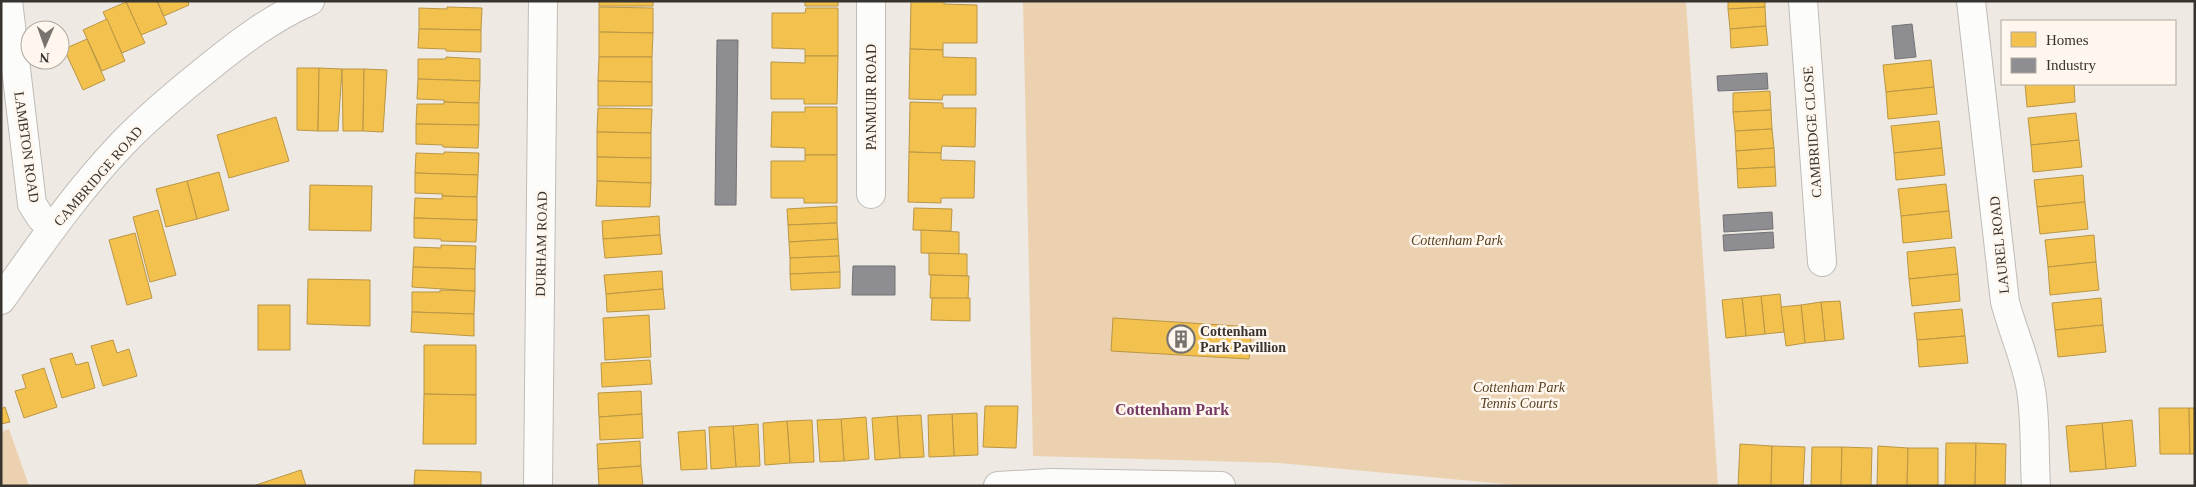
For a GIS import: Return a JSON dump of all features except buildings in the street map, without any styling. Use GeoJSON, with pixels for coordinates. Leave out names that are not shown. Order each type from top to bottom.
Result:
{"type":"FeatureCollection","features":[{"type":"Feature","properties":{"kind":"street","name":"LAMBTON ROAD"},"geometry":{"type":"LineString","coordinates":[[8,1],[32,204],[41,218],[52,227]]}},
{"type":"Feature","properties":{"kind":"street","name":"CAMBRIDGE ROAD"},"geometry":{"type":"LineString","coordinates":[[1,300],[52,227],[86,184],[122,144],[164,104],[244,40],[294,8],[310,1]]}},
{"type":"Feature","properties":{"kind":"street","name":"DURHAM ROAD"},"geometry":{"type":"LineString","coordinates":[[538,486],[543,1]]}},
{"type":"Feature","properties":{"kind":"street","name":"PANMUIR ROAD"},"geometry":{"type":"LineString","coordinates":[[871,1],[871,194]]}},
{"type":"Feature","properties":{"kind":"street","name":"CAMBRIDGE CLOSE"},"geometry":{"type":"LineString","coordinates":[[1803,1],[1822,262]]}},
{"type":"Feature","properties":{"kind":"street","name":"LAUREL ROAD"},"geometry":{"type":"LineString","coordinates":[[1971,1],[2005,302],[2013,334],[2025,364],[2031,392],[2036,486]]}},
{"type":"Feature","properties":{"kind":"street"},"geometry":{"type":"LineString","coordinates":[[998,486],[1052,483],[1221,486]]}},
{"type":"Feature","properties":{"kind":"green space","name":"Cottenham Park"},"geometry":{"type":"Polygon","coordinates":[[[1023,1],[1686,1],[1718,486],[1526,486],[1279,463],[1033,456],[1023,1]]]}},
{"type":"Feature","properties":{"kind":"green space"},"geometry":{"type":"Polygon","coordinates":[[[9,429],[29,486],[1,486],[1,432],[9,429]]]}},
{"type":"Feature","properties":{"kind":"place","name":"Cottenham Park Pavillion"},"geometry":{"type":"Point","coordinates":[1181,339]}},
{"type":"Feature","properties":{"kind":"district","name":"Cottenham Park"},"geometry":{"type":"Point","coordinates":[1172,409]}},
{"type":"Feature","properties":{"kind":"park label","name":"Cottenham Park Tennis Courts"},"geometry":{"type":"Point","coordinates":[1519,396]}}]}
